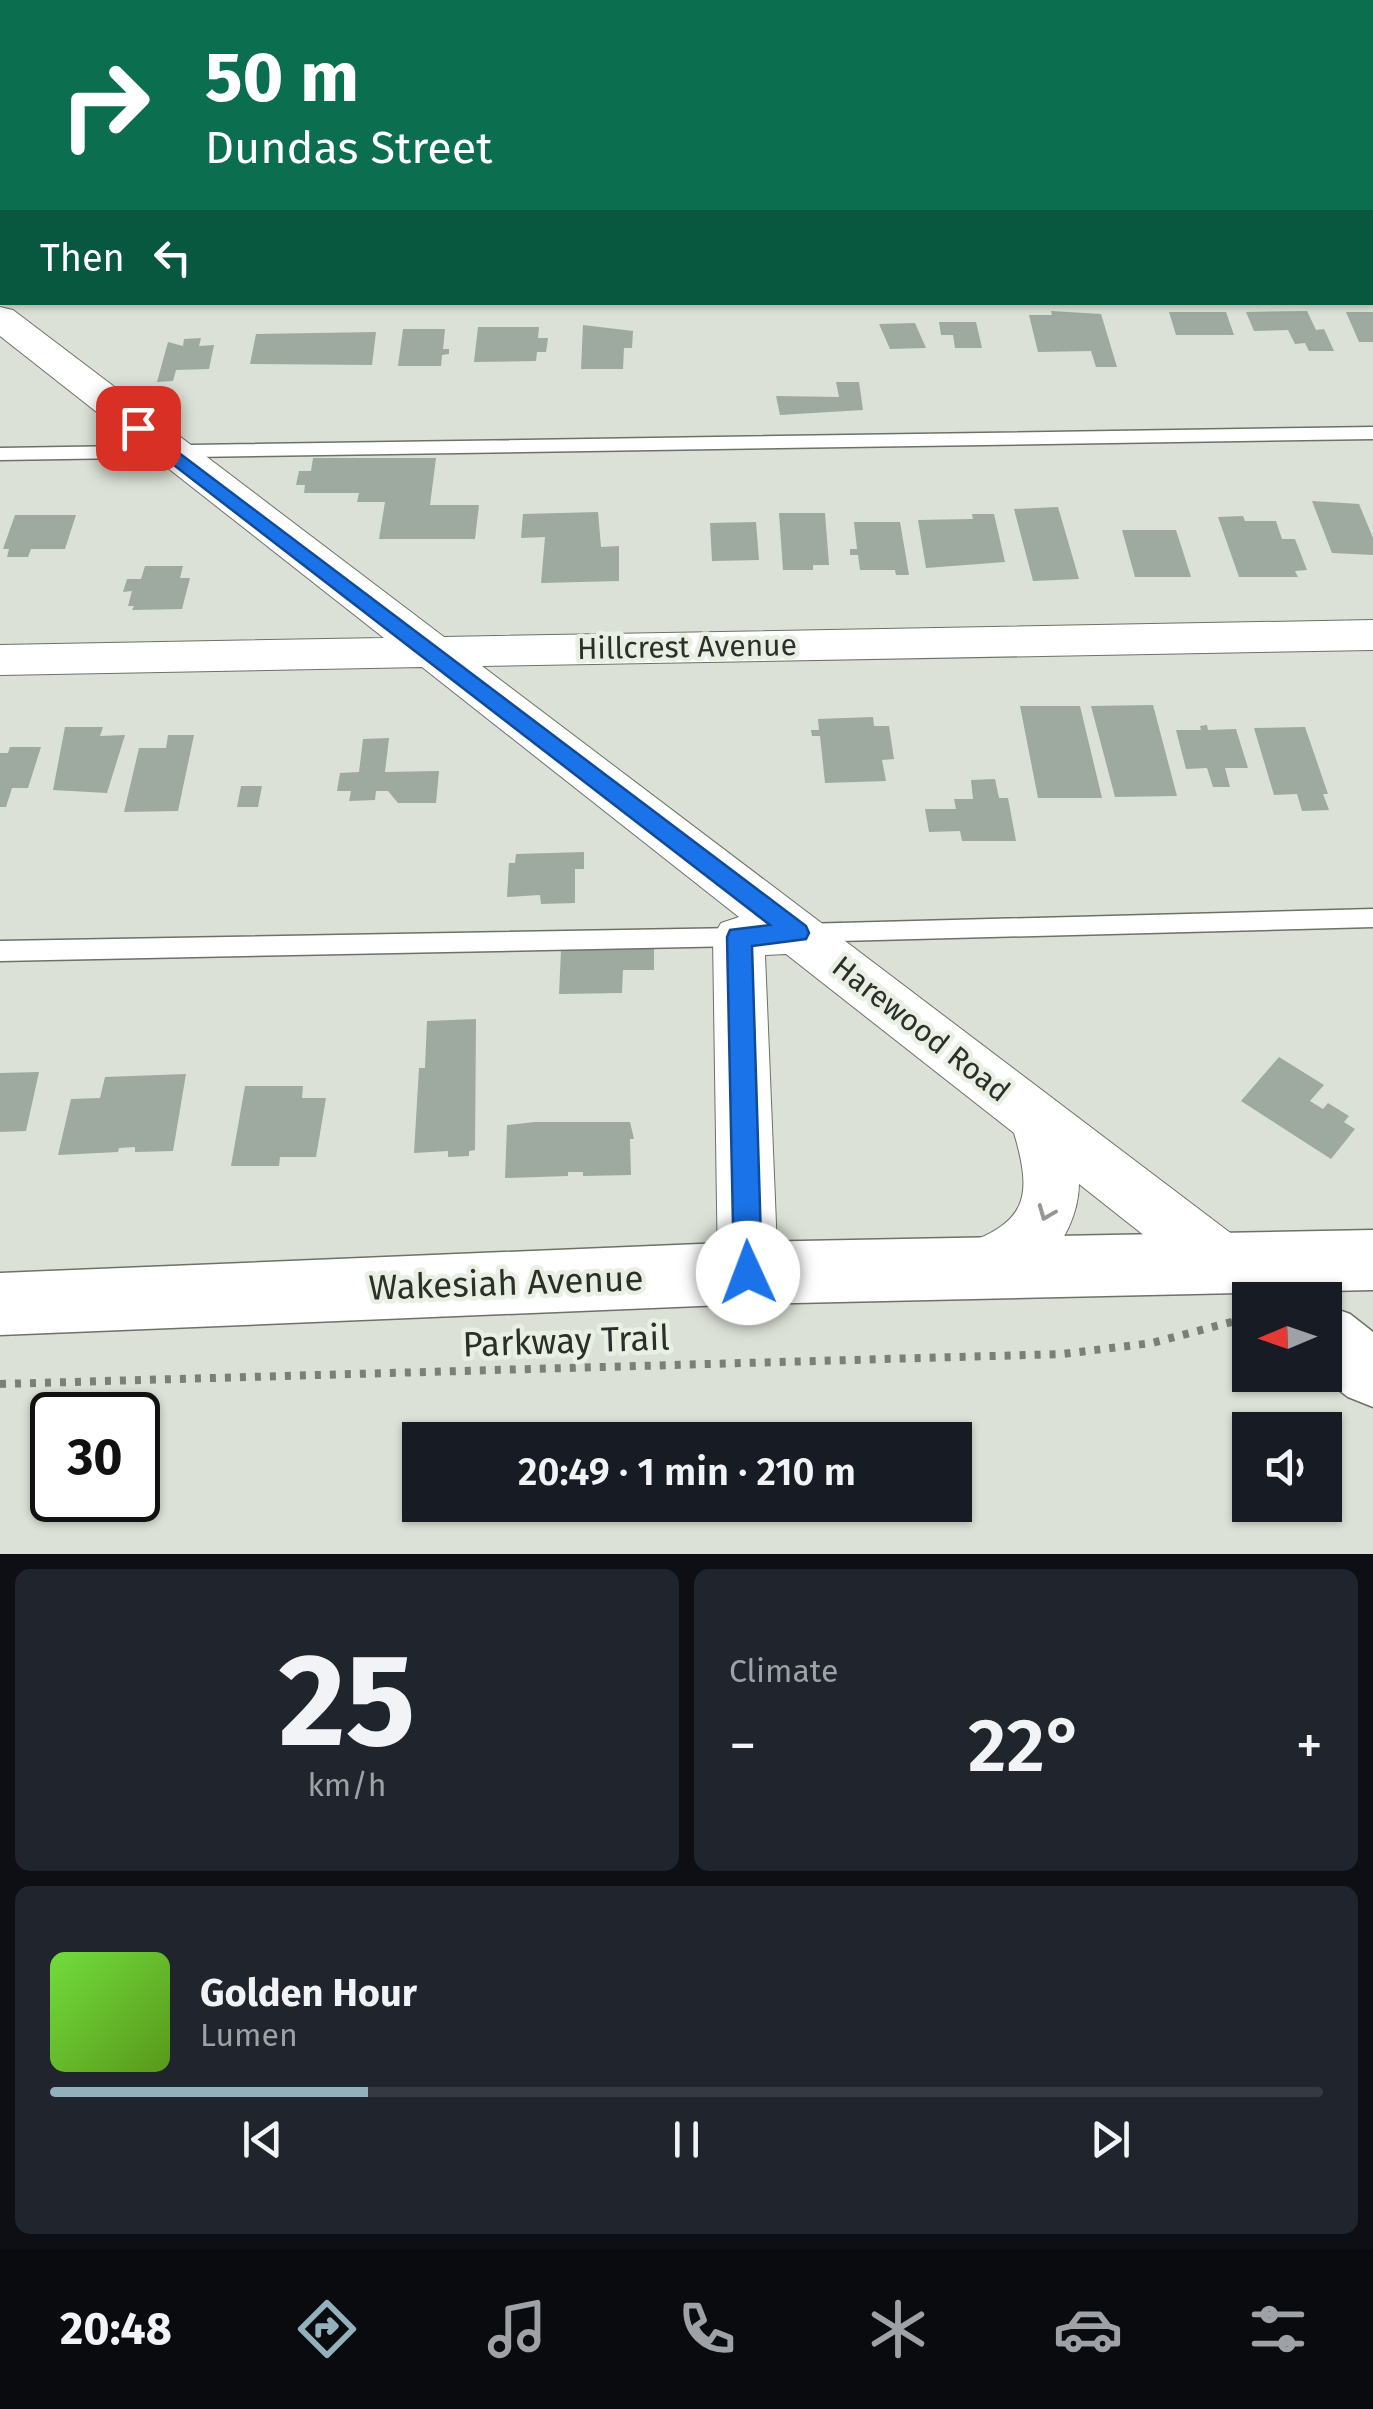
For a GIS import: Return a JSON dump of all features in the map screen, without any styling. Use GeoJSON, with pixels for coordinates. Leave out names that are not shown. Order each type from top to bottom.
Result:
{"type":"FeatureCollection","features":[{"type":"Feature","properties":{"kind":"street","name":"Harewood Road"},"geometry":{"type":"LineString","coordinates":[[0,318],[166,450],[1038,1118],[1236,1282]]}},
{"type":"Feature","properties":{"kind":"street","name":"Hillcrest Avenue"},"geometry":{"type":"LineString","coordinates":[[0,660],[1373,635]]}},
{"type":"Feature","properties":{"kind":"street"},"geometry":{"type":"LineString","coordinates":[[748,1273],[739,937],[797,933]]}},
{"type":"Feature","properties":{"kind":"street"},"geometry":{"type":"LineString","coordinates":[[961,1269],[1016,1253],[1035,1236],[1047,1216],[1053,1177],[1038,1118]]}},
{"type":"Feature","properties":{"kind":"street","name":"Wakesiah Avenue"},"geometry":{"type":"LineString","coordinates":[[1293,1282],[1373,1260]]}},
{"type":"Feature","properties":{"kind":"street","name":"Wakesiah Avenue"},"geometry":{"type":"LineString","coordinates":[[0,1304],[748,1273],[961,1269],[1232,1292]]}},
{"type":"Feature","properties":{"kind":"street"},"geometry":{"type":"LineString","coordinates":[[1342,1349],[1373,1374]]}},
{"type":"Feature","properties":{"kind":"lane"},"geometry":{"type":"LineString","coordinates":[[0,454],[1373,433]]}},
{"type":"Feature","properties":{"kind":"lane"},"geometry":{"type":"LineString","coordinates":[[797,933],[1373,918]]}},
{"type":"Feature","properties":{"kind":"lane"},"geometry":{"type":"LineString","coordinates":[[0,951],[739,937]]}},
{"type":"Feature","properties":{"kind":"path","name":"Parkway Trail"},"geometry":{"type":"LineString","coordinates":[[0,1384],[1079,1353],[1160,1344],[1232,1304]]}},
{"type":"Feature","properties":{"kind":"building"},"geometry":{"type":"Polygon","coordinates":[[[1051,311],[1101,314],[1117,367],[1096,367],[1091,351],[1038,352],[1029,315],[1052,315],[1051,311]]]}},
{"type":"Feature","properties":{"kind":"building"},"geometry":{"type":"Polygon","coordinates":[[[1307,311],[1316,330],[1324,329],[1334,351],[1309,351],[1305,343],[1295,344],[1288,330],[1254,331],[1246,312],[1307,311]]]}},
{"type":"Feature","properties":{"kind":"building"},"geometry":{"type":"Polygon","coordinates":[[[1169,312],[1226,312],[1234,335],[1176,335],[1169,312]]]}},
{"type":"Feature","properties":{"kind":"building"},"geometry":{"type":"Polygon","coordinates":[[[1346,312],[1373,312],[1373,342],[1359,342],[1346,312]]]}},
{"type":"Feature","properties":{"kind":"building"},"geometry":{"type":"Polygon","coordinates":[[[939,322],[976,322],[982,348],[955,348],[953,335],[941,335],[939,322]]]}},
{"type":"Feature","properties":{"kind":"building"},"geometry":{"type":"Polygon","coordinates":[[[915,323],[926,348],[890,349],[879,324],[915,323]]]}},
{"type":"Feature","properties":{"kind":"building"},"geometry":{"type":"Polygon","coordinates":[[[583,325],[633,331],[632,348],[624,348],[623,369],[581,369],[583,325]]]}},
{"type":"Feature","properties":{"kind":"building"},"geometry":{"type":"Polygon","coordinates":[[[478,327],[539,327],[538,338],[548,338],[546,352],[537,352],[536,361],[474,362],[478,327]]]}},
{"type":"Feature","properties":{"kind":"building"},"geometry":{"type":"Polygon","coordinates":[[[403,329],[445,329],[443,349],[449,349],[449,354],[442,355],[441,366],[398,366],[403,329]]]}},
{"type":"Feature","properties":{"kind":"building"},"geometry":{"type":"Polygon","coordinates":[[[376,332],[372,365],[250,364],[256,334],[376,332]]]}},
{"type":"Feature","properties":{"kind":"building"},"geometry":{"type":"Polygon","coordinates":[[[201,338],[199,346],[214,345],[209,369],[176,370],[173,381],[157,382],[168,342],[183,346],[184,339],[201,338]]]}},
{"type":"Feature","properties":{"kind":"building"},"geometry":{"type":"Polygon","coordinates":[[[836,382],[859,382],[863,410],[780,415],[776,396],[839,397],[836,382]]]}},
{"type":"Feature","properties":{"kind":"building"},"geometry":{"type":"Polygon","coordinates":[[[313,458],[436,458],[430,505],[479,505],[475,539],[379,539],[385,502],[357,502],[359,493],[304,493],[305,485],[296,485],[299,471],[311,471],[313,458]]]}},
{"type":"Feature","properties":{"kind":"building"},"geometry":{"type":"Polygon","coordinates":[[[1312,501],[1359,504],[1373,538],[1373,555],[1332,553],[1312,501]]]}},
{"type":"Feature","properties":{"kind":"building"},"geometry":{"type":"Polygon","coordinates":[[[1058,507],[1079,579],[1033,581],[1014,509],[1058,507]]]}},
{"type":"Feature","properties":{"kind":"building"},"geometry":{"type":"Polygon","coordinates":[[[598,512],[601,547],[619,546],[619,581],[541,583],[545,537],[521,538],[523,514],[598,512]]]}},
{"type":"Feature","properties":{"kind":"building"},"geometry":{"type":"Polygon","coordinates":[[[779,513],[825,513],[829,565],[813,565],[813,570],[783,570],[779,513]]]}},
{"type":"Feature","properties":{"kind":"building"},"geometry":{"type":"Polygon","coordinates":[[[972,514],[994,514],[1005,562],[926,568],[918,520],[973,519],[972,514]]]}},
{"type":"Feature","properties":{"kind":"building"},"geometry":{"type":"Polygon","coordinates":[[[15,515],[76,515],[65,549],[31,549],[28,557],[7,557],[9,549],[3,549],[15,515]]]}},
{"type":"Feature","properties":{"kind":"building"},"geometry":{"type":"Polygon","coordinates":[[[1243,516],[1245,521],[1276,521],[1282,539],[1295,539],[1307,570],[1295,571],[1298,577],[1239,577],[1218,517],[1243,516]]]}},
{"type":"Feature","properties":{"kind":"building"},"geometry":{"type":"Polygon","coordinates":[[[756,522],[759,560],[712,561],[710,523],[756,522]]]}},
{"type":"Feature","properties":{"kind":"building"},"geometry":{"type":"Polygon","coordinates":[[[854,522],[900,522],[909,575],[896,575],[895,570],[860,570],[858,555],[850,555],[850,549],[857,549],[854,522]]]}},
{"type":"Feature","properties":{"kind":"building"},"geometry":{"type":"Polygon","coordinates":[[[1122,530],[1176,530],[1191,577],[1135,577],[1122,530]]]}},
{"type":"Feature","properties":{"kind":"building"},"geometry":{"type":"Polygon","coordinates":[[[145,566],[183,566],[180,578],[190,578],[182,609],[132,610],[134,606],[128,606],[132,591],[123,592],[127,579],[141,579],[145,566]]]}},
{"type":"Feature","properties":{"kind":"building"},"geometry":{"type":"Polygon","coordinates":[[[1153,705],[1177,796],[1115,797],[1091,706],[1153,705]]]}},
{"type":"Feature","properties":{"kind":"building"},"geometry":{"type":"Polygon","coordinates":[[[1020,706],[1080,706],[1102,798],[1038,798],[1020,706]]]}},
{"type":"Feature","properties":{"kind":"building"},"geometry":{"type":"Polygon","coordinates":[[[873,717],[874,726],[889,726],[894,759],[882,760],[886,781],[825,783],[820,736],[812,736],[811,730],[819,730],[818,719],[873,717]]]}},
{"type":"Feature","properties":{"kind":"building"},"geometry":{"type":"Polygon","coordinates":[[[1207,725],[1208,730],[1236,729],[1248,768],[1225,768],[1230,787],[1213,787],[1207,768],[1186,769],[1176,730],[1201,730],[1200,726],[1207,725]]]}},
{"type":"Feature","properties":{"kind":"building"},"geometry":{"type":"Polygon","coordinates":[[[65,727],[103,727],[100,736],[125,735],[107,793],[53,790],[65,727]]]}},
{"type":"Feature","properties":{"kind":"building"},"geometry":{"type":"Polygon","coordinates":[[[1305,727],[1328,794],[1323,794],[1329,810],[1302,811],[1297,794],[1274,795],[1254,728],[1305,727]]]}},
{"type":"Feature","properties":{"kind":"building"},"geometry":{"type":"Polygon","coordinates":[[[168,735],[194,735],[178,811],[124,812],[139,748],[166,748],[168,735]]]}},
{"type":"Feature","properties":{"kind":"building"},"geometry":{"type":"Polygon","coordinates":[[[389,738],[385,772],[439,771],[436,803],[398,803],[388,791],[376,791],[375,800],[349,801],[351,791],[337,791],[340,773],[359,772],[363,739],[389,738]]]}},
{"type":"Feature","properties":{"kind":"building"},"geometry":{"type":"Polygon","coordinates":[[[10,747],[41,747],[28,788],[12,788],[6,807],[0,807],[0,753],[8,753],[10,747]]]}},
{"type":"Feature","properties":{"kind":"building"},"geometry":{"type":"Polygon","coordinates":[[[995,779],[999,798],[1008,798],[1016,841],[962,841],[960,831],[929,832],[925,809],[956,809],[954,799],[973,799],[971,780],[995,779]]]}},
{"type":"Feature","properties":{"kind":"building"},"geometry":{"type":"Polygon","coordinates":[[[241,786],[262,786],[258,807],[237,807],[241,786]]]}},
{"type":"Feature","properties":{"kind":"building"},"geometry":{"type":"Polygon","coordinates":[[[584,852],[584,869],[575,869],[575,903],[541,904],[540,895],[507,897],[509,863],[515,863],[516,854],[584,852]]]}},
{"type":"Feature","properties":{"kind":"building"},"geometry":{"type":"Polygon","coordinates":[[[654,940],[654,970],[623,970],[622,993],[559,994],[561,951],[583,950],[583,941],[654,940]]]}},
{"type":"Feature","properties":{"kind":"building"},"geometry":{"type":"Polygon","coordinates":[[[476,1019],[475,1150],[469,1151],[469,1156],[448,1157],[448,1151],[414,1153],[419,1068],[425,1068],[427,1021],[476,1019]]]}},
{"type":"Feature","properties":{"kind":"building"},"geometry":{"type":"Polygon","coordinates":[[[1279,1057],[1324,1085],[1310,1101],[1323,1109],[1328,1103],[1349,1116],[1344,1122],[1355,1129],[1331,1159],[1241,1101],[1279,1057]]]}},
{"type":"Feature","properties":{"kind":"building"},"geometry":{"type":"Polygon","coordinates":[[[39,1072],[26,1131],[0,1132],[0,1073],[39,1072]]]}},
{"type":"Feature","properties":{"kind":"building"},"geometry":{"type":"Polygon","coordinates":[[[186,1074],[173,1151],[135,1152],[135,1147],[119,1148],[118,1152],[58,1155],[71,1099],[100,1098],[105,1077],[186,1074]]]}},
{"type":"Feature","properties":{"kind":"building"},"geometry":{"type":"Polygon","coordinates":[[[245,1086],[303,1086],[302,1098],[326,1098],[316,1157],[280,1157],[279,1166],[231,1166],[245,1086]]]}},
{"type":"Feature","properties":{"kind":"building"},"geometry":{"type":"Polygon","coordinates":[[[630,1122],[634,1139],[630,1139],[631,1175],[583,1176],[583,1172],[568,1172],[568,1176],[505,1178],[507,1125],[630,1122]]]}},
{"type":"Feature","properties":{"kind":"route"},"geometry":{"type":"LineString","coordinates":[[138,428],[797,933],[739,937],[748,1273]]}}]}
